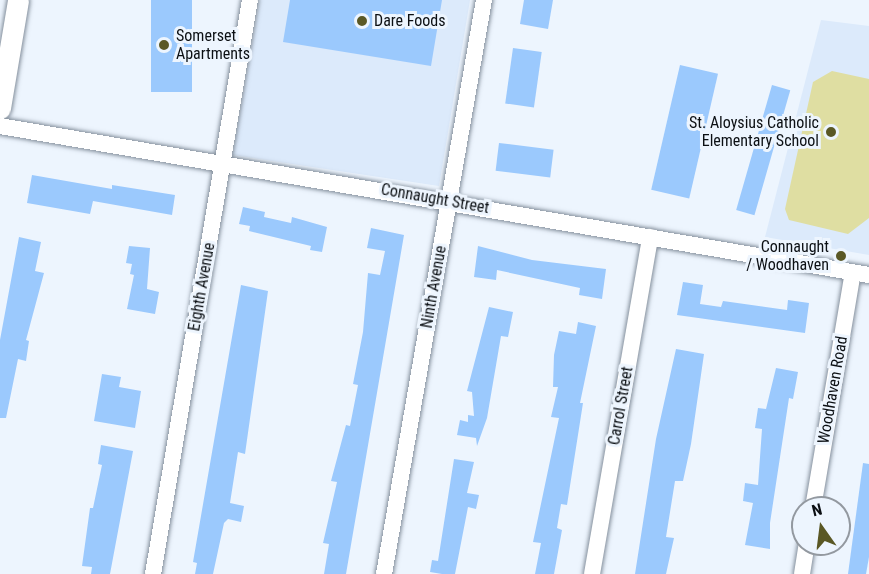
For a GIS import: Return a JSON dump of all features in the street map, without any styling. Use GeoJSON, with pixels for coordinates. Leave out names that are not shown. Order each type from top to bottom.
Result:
{"type":"FeatureCollection","features":[{"type":"Feature","properties":{"kind":"street"},"geometry":{"type":"LineString","coordinates":[[0,108],[18,0]]}},
{"type":"Feature","properties":{"kind":"street","name":"Eighth Avenue"},"geometry":{"type":"LineString","coordinates":[[153,574],[250,0]]}},
{"type":"Feature","properties":{"kind":"street","name":"Ninth Avenue"},"geometry":{"type":"LineString","coordinates":[[384,574],[484,0]]}},
{"type":"Feature","properties":{"kind":"street","name":"Connaught Street"},"geometry":{"type":"LineString","coordinates":[[0,126],[449,201],[861,274]]}},
{"type":"Feature","properties":{"kind":"street","name":"Carrol Street"},"geometry":{"type":"LineString","coordinates":[[592,574],[650,237]]}},
{"type":"Feature","properties":{"kind":"street","name":"Woodhaven Road"},"geometry":{"type":"LineString","coordinates":[[815,496],[861,274]]}},
{"type":"Feature","properties":{"kind":"street"},"geometry":{"type":"LineString","coordinates":[[802,574],[805,556]]}},
{"type":"Feature","properties":{"kind":"shaded area"},"geometry":{"type":"Polygon","coordinates":[[[260,0],[470,0],[439,186],[233,155],[260,0]]]}},
{"type":"Feature","properties":{"kind":"shaded area","name":"St. Aloysius Catholic Elementary School"},"geometry":{"type":"Polygon","coordinates":[[[821,20],[869,26],[869,255],[765,237],[821,20]]]}},
{"type":"Feature","properties":{"kind":"shaded area","name":"St. Aloysius Catholic Elementary School"},"geometry":{"type":"Polygon","coordinates":[[[832,71],[869,79],[869,218],[848,234],[789,220],[785,209],[813,82],[832,71]]]}},
{"type":"Feature","properties":{"kind":"building","name":"Somerset Apartments"},"geometry":{"type":"Polygon","coordinates":[[[151,0],[192,0],[192,92],[151,92],[151,0]]]}},
{"type":"Feature","properties":{"kind":"building","name":"Dare Foods"},"geometry":{"type":"Polygon","coordinates":[[[290,0],[442,0],[431,66],[283,42],[290,0]]]}},
{"type":"Feature","properties":{"kind":"building"},"geometry":{"type":"Polygon","coordinates":[[[524,0],[553,0],[548,29],[520,24],[524,0]]]}},
{"type":"Feature","properties":{"kind":"building"},"geometry":{"type":"Polygon","coordinates":[[[513,48],[542,52],[534,107],[505,103],[513,48]]]}},
{"type":"Feature","properties":{"kind":"building"},"geometry":{"type":"Polygon","coordinates":[[[680,65],[718,74],[689,198],[651,190],[680,65]]]}},
{"type":"Feature","properties":{"kind":"building"},"geometry":{"type":"Polygon","coordinates":[[[772,85],[790,90],[754,215],[736,210],[772,85]]]}},
{"type":"Feature","properties":{"kind":"building"},"geometry":{"type":"Polygon","coordinates":[[[499,143],[554,150],[550,177],[496,171],[499,143]]]}},
{"type":"Feature","properties":{"kind":"building"},"geometry":{"type":"Polygon","coordinates":[[[32,175],[112,189],[112,185],[175,195],[172,215],[93,201],[90,214],[27,203],[32,175]]]}},
{"type":"Feature","properties":{"kind":"building"},"geometry":{"type":"Polygon","coordinates":[[[243,207],[265,212],[264,217],[291,223],[292,217],[327,227],[322,252],[310,250],[311,246],[249,231],[250,226],[239,224],[243,207]]]}},
{"type":"Feature","properties":{"kind":"building"},"geometry":{"type":"Polygon","coordinates":[[[371,228],[404,235],[346,574],[324,574],[329,544],[323,543],[337,482],[331,481],[346,425],[350,426],[358,385],[353,384],[363,332],[368,273],[380,275],[385,251],[367,248],[371,228]]]}},
{"type":"Feature","properties":{"kind":"building"},"geometry":{"type":"Polygon","coordinates":[[[19,237],[41,242],[35,271],[44,273],[26,340],[29,341],[26,361],[18,359],[6,418],[0,418],[0,340],[19,237]]]}},
{"type":"Feature","properties":{"kind":"building"},"geometry":{"type":"Polygon","coordinates":[[[129,246],[150,248],[147,289],[159,292],[155,314],[127,309],[134,275],[130,274],[132,264],[126,263],[129,246]]]}},
{"type":"Feature","properties":{"kind":"building"},"geometry":{"type":"Polygon","coordinates":[[[478,246],[532,260],[606,269],[602,299],[579,295],[580,288],[497,270],[496,280],[474,277],[478,246]]]}},
{"type":"Feature","properties":{"kind":"building"},"geometry":{"type":"Polygon","coordinates":[[[683,282],[703,285],[700,304],[721,307],[723,301],[787,310],[788,300],[809,303],[805,333],[677,315],[683,282]]]}},
{"type":"Feature","properties":{"kind":"building"},"geometry":{"type":"Polygon","coordinates":[[[241,285],[268,291],[245,454],[238,452],[230,503],[244,506],[241,522],[228,519],[224,523],[213,574],[195,574],[197,563],[193,562],[241,285]]]}},
{"type":"Feature","properties":{"kind":"building"},"geometry":{"type":"Polygon","coordinates":[[[489,307],[513,312],[508,337],[501,336],[487,418],[477,446],[476,438],[457,435],[460,420],[468,422],[468,415],[474,416],[472,392],[467,391],[489,307]]]}},
{"type":"Feature","properties":{"kind":"building"},"geometry":{"type":"Polygon","coordinates":[[[578,322],[596,326],[580,403],[583,403],[567,505],[561,504],[557,528],[562,530],[554,574],[535,574],[541,543],[533,542],[559,418],[551,417],[558,387],[553,387],[554,355],[559,331],[576,334],[578,322]]]}},
{"type":"Feature","properties":{"kind":"building"},"geometry":{"type":"Polygon","coordinates":[[[676,349],[704,354],[691,444],[683,481],[675,481],[666,537],[674,538],[666,574],[635,574],[656,439],[676,349]]]}},
{"type":"Feature","properties":{"kind":"building"},"geometry":{"type":"Polygon","coordinates":[[[776,368],[798,372],[793,399],[789,398],[770,523],[770,549],[745,545],[753,503],[743,501],[745,483],[758,485],[762,429],[755,428],[758,408],[766,409],[776,368]]]}},
{"type":"Feature","properties":{"kind":"building"},"geometry":{"type":"Polygon","coordinates":[[[102,374],[121,377],[119,387],[141,391],[135,428],[94,421],[102,374]]]}},
{"type":"Feature","properties":{"kind":"building"},"geometry":{"type":"Polygon","coordinates":[[[101,445],[133,451],[110,574],[91,574],[92,567],[82,566],[90,508],[93,508],[102,465],[98,464],[101,445]]]}},
{"type":"Feature","properties":{"kind":"building"},"geometry":{"type":"Polygon","coordinates":[[[454,459],[474,462],[467,493],[479,495],[476,509],[468,507],[455,574],[442,574],[430,572],[432,560],[438,561],[454,459]]]}},
{"type":"Feature","properties":{"kind":"building"},"geometry":{"type":"Polygon","coordinates":[[[863,463],[869,464],[869,557],[866,574],[848,574],[863,463]]]}},
{"type":"Feature","properties":{"kind":"place","name":"Dare Foods"},"geometry":{"type":"Point","coordinates":[362,21]}},
{"type":"Feature","properties":{"kind":"place","name":"Somerset Apartments"},"geometry":{"type":"Point","coordinates":[164,45]}},
{"type":"Feature","properties":{"kind":"place","name":"St. Aloysius Catholic Elementary School"},"geometry":{"type":"Point","coordinates":[831,132]}},
{"type":"Feature","properties":{"kind":"place","name":"Connaught / Woodhaven"},"geometry":{"type":"Point","coordinates":[841,256]}}]}
